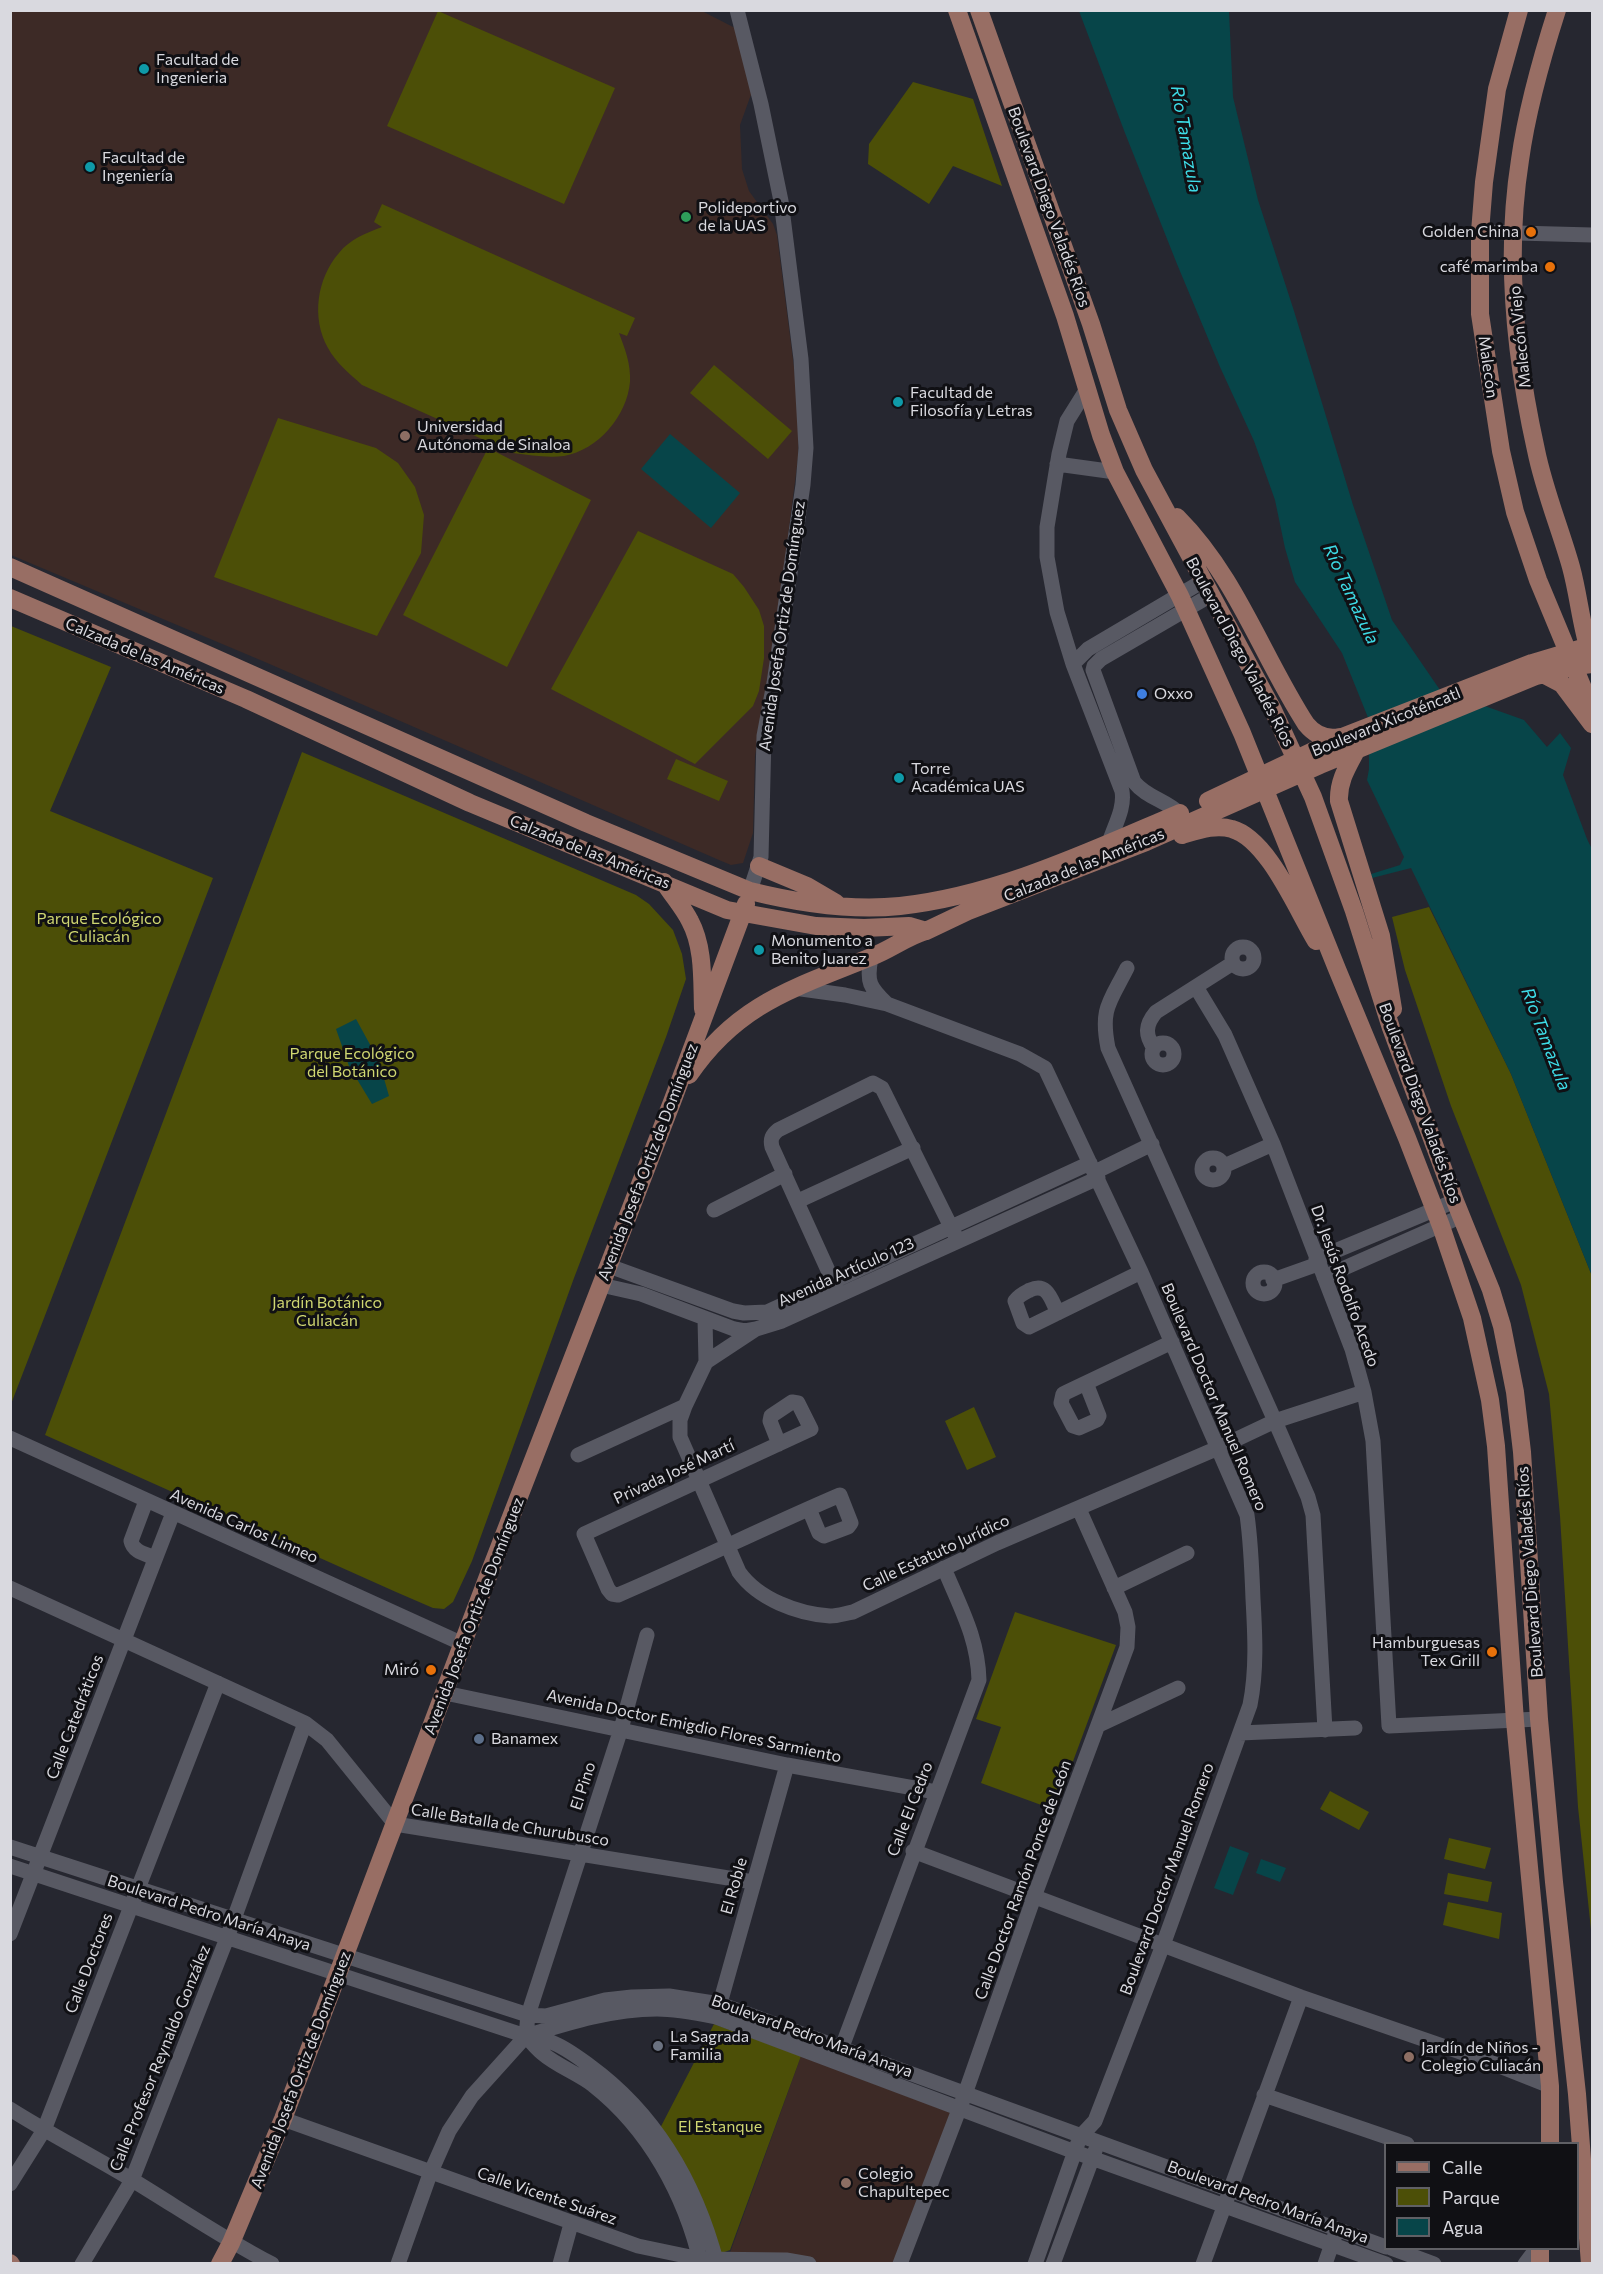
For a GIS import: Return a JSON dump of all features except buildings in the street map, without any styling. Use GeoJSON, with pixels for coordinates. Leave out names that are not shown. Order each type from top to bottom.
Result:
{"type":"FeatureCollection","features":[{"type":"Feature","properties":{"kind":"main road","name":"Boulevard Diego Valadés Ríos"},"geometry":{"type":"LineString","coordinates":[[957,10],[1065,316],[1115,472],[1184,603],[1242,733],[1386,1085],[1472,1318],[1490,1400],[1496,1446],[1515,1721],[1550,2086],[1550,2142]]}},
{"type":"Feature","properties":{"kind":"main road","name":"Boulevard Diego Valadés Ríos"},"geometry":{"type":"LineString","coordinates":[[979,10],[1091,324],[1112,395],[1144,470],[1273,710],[1312,797],[1354,911],[1391,1027],[1491,1290],[1508,1352],[1522,1452],[1539,1719],[1577,2094],[1590,2264]]}},
{"type":"Feature","properties":{"kind":"main road","name":"Malecón"},"geometry":{"type":"LineString","coordinates":[[1519,10],[1497,89],[1484,182],[1480,232],[1480,315],[1501,451],[1518,522],[1538,580],[1585,656],[1593,710]]}},
{"type":"Feature","properties":{"kind":"main road","name":"Malecón Viejo"},"geometry":{"type":"LineString","coordinates":[[1557,10],[1529,106],[1519,162],[1514,233],[1514,297],[1523,378],[1536,450],[1554,518],[1571,568],[1585,656]]}},
{"type":"Feature","properties":{"kind":"main road"},"geometry":{"type":"LineString","coordinates":[[1162,503],[1200,545],[1236,595],[1306,724],[1315,733],[1326,738],[1351,743],[1339,801],[1385,957],[1393,1000],[1391,1027]]}},
{"type":"Feature","properties":{"kind":"main road","name":"Calzada de las Américas"},"geometry":{"type":"LineString","coordinates":[[10,567],[586,823],[750,891],[806,903],[898,906],[961,895],[1005,884],[1184,816]]}},
{"type":"Feature","properties":{"kind":"main road"},"geometry":{"type":"LineString","coordinates":[[1571,568],[1593,594]]}},
{"type":"Feature","properties":{"kind":"main road","name":"Calzada de las Américas"},"geometry":{"type":"LineString","coordinates":[[10,598],[246,699],[470,802],[727,909],[743,913],[816,926],[864,928],[909,926],[926,931],[968,911],[1146,842],[1184,816]]}},
{"type":"Feature","properties":{"kind":"main road","name":"Boulevard Xicoténcatl"},"geometry":{"type":"LineString","coordinates":[[1184,816],[1351,743],[1537,671],[1585,656]]}},
{"type":"Feature","properties":{"kind":"main road"},"geometry":{"type":"LineString","coordinates":[[1537,671],[1559,681],[1593,724]]}},
{"type":"Feature","properties":{"kind":"main road"},"geometry":{"type":"LineString","coordinates":[[1146,842],[1213,827],[1232,828],[1243,833],[1255,842],[1271,863],[1320,947],[1337,969]]}},
{"type":"Feature","properties":{"kind":"main road"},"geometry":{"type":"LineString","coordinates":[[759,866],[807,886],[840,905]]}},
{"type":"Feature","properties":{"kind":"main road"},"geometry":{"type":"LineString","coordinates":[[664,882],[690,921],[695,934],[701,963],[704,1017]]}},
{"type":"Feature","properties":{"kind":"main road","name":"Avenida Josefa Ortiz de Domínguez"},"geometry":{"type":"LineString","coordinates":[[220,2264],[284,2119],[444,1693],[672,1102],[750,891]]}},
{"type":"Feature","properties":{"kind":"main road"},"geometry":{"type":"LineString","coordinates":[[672,1102],[701,1058],[727,1029],[764,1003],[794,988],[875,956],[926,931]]}},
{"type":"Feature","properties":{"kind":"main road"},"geometry":{"type":"LineString","coordinates":[[1579,2177],[1585,2194]]}},
{"type":"Feature","properties":{"kind":"street","name":"Avenida Josefa Ortiz de Domínguez"},"geometry":{"type":"LineString","coordinates":[[737,10],[761,104],[781,201],[801,359],[806,448],[803,485],[764,736],[759,866],[750,891]]}},
{"type":"Feature","properties":{"kind":"street"},"geometry":{"type":"LineString","coordinates":[[1480,232],[1593,235]]}},
{"type":"Feature","properties":{"kind":"street"},"geometry":{"type":"LineString","coordinates":[[1087,389],[1067,421],[1057,464],[1047,527],[1047,557],[1057,612],[1073,664],[1122,791],[1121,811],[1113,827],[1109,843]]}},
{"type":"Feature","properties":{"kind":"street"},"geometry":{"type":"LineString","coordinates":[[1057,464],[1115,472]]}},
{"type":"Feature","properties":{"kind":"street"},"geometry":{"type":"LineString","coordinates":[[1184,816],[1169,804],[1147,795],[1134,782],[1093,670],[1101,659],[1207,588]]}},
{"type":"Feature","properties":{"kind":"street"},"geometry":{"type":"LineString","coordinates":[[1073,664],[1088,649],[1184,603]]}},
{"type":"Feature","properties":{"kind":"street"},"geometry":{"type":"LineString","coordinates":[[875,956],[871,958],[868,972],[869,983],[874,992],[887,1004]]}},
{"type":"Feature","properties":{"kind":"street"},"geometry":{"type":"LineString","coordinates":[[1154,1048],[1147,1037],[1151,1018],[1164,1005],[1233,963]]}},
{"type":"Feature","properties":{"kind":"street"},"geometry":{"type":"LineString","coordinates":[[1127,968],[1106,1008],[1105,1033],[1108,1048],[1275,1421],[1308,1497],[1313,1515],[1325,1730]]}},
{"type":"Feature","properties":{"kind":"street","name":"Dr. Jesús Rodolfo Acedo"},"geometry":{"type":"LineString","coordinates":[[1196,987],[1225,1035],[1273,1144],[1352,1349],[1364,1392],[1373,1441],[1389,1726],[1515,1721]]}},
{"type":"Feature","properties":{"kind":"street","name":"Boulevard Doctor Manuel Romero"},"geometry":{"type":"LineString","coordinates":[[794,988],[846,995],[887,1004],[1020,1054],[1046,1068],[1142,1272],[1247,1515],[1255,1633],[1254,1684],[1240,1732],[1163,1945],[1095,2121],[1080,2137],[1035,2264]]}},
{"type":"Feature","properties":{"kind":"street"},"geometry":{"type":"LineString","coordinates":[[840,1296],[770,1140],[773,1134],[873,1083],[882,1088],[958,1240]]}},
{"type":"Feature","properties":{"kind":"street"},"geometry":{"type":"LineString","coordinates":[[1094,1171],[1152,1144]]}},
{"type":"Feature","properties":{"kind":"street"},"geometry":{"type":"LineString","coordinates":[[1224,1166],[1273,1144]]}},
{"type":"Feature","properties":{"kind":"street"},"geometry":{"type":"LineString","coordinates":[[798,1201],[913,1148]]}},
{"type":"Feature","properties":{"kind":"street","name":"Avenida Artículo 123"},"geometry":{"type":"LineString","coordinates":[[609,1266],[744,1313],[767,1312],[951,1226],[1094,1171]]}},
{"type":"Feature","properties":{"kind":"street","name":"Avenida Artículo 123"},"geometry":{"type":"LineString","coordinates":[[602,1285],[640,1294],[734,1329],[744,1331],[756,1329],[782,1321],[840,1296],[958,1240],[1094,1171]]}},
{"type":"Feature","properties":{"kind":"street"},"geometry":{"type":"LineString","coordinates":[[714,1210],[785,1174]]}},
{"type":"Feature","properties":{"kind":"street"},"geometry":{"type":"LineString","coordinates":[[1274,1280],[1319,1267],[1458,1208]]}},
{"type":"Feature","properties":{"kind":"street"},"geometry":{"type":"LineString","coordinates":[[1058,1313],[1043,1288],[1038,1287],[1019,1295],[1015,1301],[1023,1323],[1029,1327],[1058,1313],[1142,1272]]}},
{"type":"Feature","properties":{"kind":"street"},"geometry":{"type":"LineString","coordinates":[[705,1319],[706,1362]]}},
{"type":"Feature","properties":{"kind":"street"},"geometry":{"type":"LineString","coordinates":[[706,1362],[756,1329]]}},
{"type":"Feature","properties":{"kind":"street"},"geometry":{"type":"LineString","coordinates":[[1086,1383],[1099,1413],[1097,1420],[1082,1428],[1073,1426],[1061,1403],[1061,1398],[1066,1392],[1172,1342]]}},
{"type":"Feature","properties":{"kind":"street","name":"Calle Estatuto Jurídico"},"geometry":{"type":"LineString","coordinates":[[706,1362],[680,1420],[680,1437],[739,1572],[745,1581],[758,1591],[792,1608],[832,1616],[853,1612],[944,1568],[1275,1421],[1364,1392]]}},
{"type":"Feature","properties":{"kind":"street"},"geometry":{"type":"LineString","coordinates":[[578,1455],[685,1406]]}},
{"type":"Feature","properties":{"kind":"street","name":"Avenida Carlos Linneo"},"geometry":{"type":"LineString","coordinates":[[10,1438],[463,1644]]}},
{"type":"Feature","properties":{"kind":"street","name":"Privada José Martí"},"geometry":{"type":"LineString","coordinates":[[727,1545],[615,1595],[609,1589],[584,1534],[778,1444]]}},
{"type":"Feature","properties":{"kind":"street"},"geometry":{"type":"LineString","coordinates":[[727,1545],[840,1495],[851,1522],[848,1527],[828,1536],[819,1533],[809,1509]]}},
{"type":"Feature","properties":{"kind":"street"},"geometry":{"type":"LineString","coordinates":[[146,1501],[131,1541],[132,1547],[156,1558]]}},
{"type":"Feature","properties":{"kind":"street","name":"Calle Doctor Ramón Ponce de León"},"geometry":{"type":"LineString","coordinates":[[900,2264],[965,2094],[1034,1897],[1127,1647],[1128,1628],[1125,1612],[1079,1509]]}},
{"type":"Feature","properties":{"kind":"street","name":"Calle Catedráticos"},"geometry":{"type":"LineString","coordinates":[[10,1934],[173,1514]]}},
{"type":"Feature","properties":{"kind":"street"},"geometry":{"type":"LineString","coordinates":[[1114,1588],[1187,1553]]}},
{"type":"Feature","properties":{"kind":"street","name":"Calle El Cedro"},"geometry":{"type":"LineString","coordinates":[[836,2063],[913,1851],[979,1680],[979,1658],[975,1641],[944,1568]]}},
{"type":"Feature","properties":{"kind":"street","name":"Calle Batalla de Churubusco"},"geometry":{"type":"LineString","coordinates":[[10,1588],[305,1723],[327,1740],[395,1824],[753,1882]]}},
{"type":"Feature","properties":{"kind":"street","name":"El Pino"},"geometry":{"type":"LineString","coordinates":[[526,2037],[528,2015],[621,1729],[647,1635]]}},
{"type":"Feature","properties":{"kind":"street","name":"Calle Doctores"},"geometry":{"type":"LineString","coordinates":[[10,2184],[44,2130],[218,1683]]}},
{"type":"Feature","properties":{"kind":"street"},"geometry":{"type":"LineString","coordinates":[[1099,1725],[1178,1688]]}},
{"type":"Feature","properties":{"kind":"street","name":"Avenida Doctor Emigdio Flores Sarmiento"},"geometry":{"type":"LineString","coordinates":[[444,1693],[788,1765],[936,1792]]}},
{"type":"Feature","properties":{"kind":"street"},"geometry":{"type":"LineString","coordinates":[[1515,1721],[1539,1719]]}},
{"type":"Feature","properties":{"kind":"street","name":"Calle Profesor Reynaldo González"},"geometry":{"type":"LineString","coordinates":[[82,2264],[132,2180],[228,1938],[305,1723]]}},
{"type":"Feature","properties":{"kind":"street"},"geometry":{"type":"LineString","coordinates":[[1240,1732],[1355,1728]]}},
{"type":"Feature","properties":{"kind":"street","name":"El Roble"},"geometry":{"type":"LineString","coordinates":[[718,2011],[788,1765]]}},
{"type":"Feature","properties":{"kind":"street","name":"Boulevard Pedro María Anaya"},"geometry":{"type":"LineString","coordinates":[[10,1847],[528,2015],[546,2016],[605,2000],[669,1996],[842,2048],[1097,2143],[1227,2198],[1334,2237],[1386,2264]]}},
{"type":"Feature","properties":{"kind":"street"},"geometry":{"type":"LineString","coordinates":[[913,1851],[1301,1997],[1492,2063],[1550,2086]]}},
{"type":"Feature","properties":{"kind":"street","name":"Boulevard Pedro María Anaya"},"geometry":{"type":"LineString","coordinates":[[10,1866],[526,2037],[573,2022],[625,2011],[655,2009],[718,2011],[836,2063],[1075,2152],[1227,2198]]}},
{"type":"Feature","properties":{"kind":"street"},"geometry":{"type":"LineString","coordinates":[[1203,2264],[1301,1997]]}},
{"type":"Feature","properties":{"kind":"street"},"geometry":{"type":"LineString","coordinates":[[398,2264],[442,2145],[464,2107],[489,2075],[526,2037],[543,2054],[592,2085],[645,2139],[671,2181],[708,2261]]}},
{"type":"Feature","properties":{"kind":"street"},"geometry":{"type":"LineString","coordinates":[[1264,2095],[1401,2142]]}},
{"type":"Feature","properties":{"kind":"street"},"geometry":{"type":"LineString","coordinates":[[10,2109],[132,2180],[231,2243],[272,2264]]}},
{"type":"Feature","properties":{"kind":"street","name":"Calle Vicente Suárez"},"geometry":{"type":"LineString","coordinates":[[284,2119],[430,2174],[638,2246],[708,2261],[786,2260],[809,2264]]}},
{"type":"Feature","properties":{"kind":"street","name":"Boulevard Doctor Manuel Romero"},"geometry":{"type":"LineString","coordinates":[[1053,2264],[1097,2143],[1095,2121]]}},
{"type":"Feature","properties":{"kind":"street"},"geometry":{"type":"LineString","coordinates":[[560,2264],[571,2224]]}},
{"type":"Feature","properties":{"kind":"street"},"geometry":{"type":"LineString","coordinates":[[1324,2264],[1334,2237]]}},
{"type":"Feature","properties":{"kind":"street","name":"Boulevard Pedro María Anaya"},"geometry":{"type":"LineString","coordinates":[[1334,2237],[1384,2247]]}},
{"type":"Feature","properties":{"kind":"street"},"geometry":{"type":"LineString","coordinates":[[1396,2250],[1434,2264]]}},
{"type":"Feature","properties":{"kind":"street"},"geometry":{"type":"LineString","coordinates":[[1525,2264],[1537,2250]]}},
{"type":"Feature","properties":{"kind":"shaded area","name":"Universidad Autónoma de Sinaloa"},"geometry":{"type":"Polygon","coordinates":[[[700,10],[735,28],[753,89],[740,125],[742,169],[749,191],[773,224],[777,235],[800,414],[798,458],[781,591],[755,756],[753,833],[743,863],[731,865],[719,860],[265,662],[11,555],[10,11],[700,10]]]}},
{"type":"Feature","properties":{"kind":"shaded area","name":"Colegio Chapultepec"},"geometry":{"type":"Polygon","coordinates":[[[801,2056],[962,2117],[908,2263],[726,2264],[801,2056]]]}},
{"type":"Feature","properties":{"kind":"green space"},"geometry":{"type":"Polygon","coordinates":[[[438,11],[615,88],[564,204],[387,126],[438,11]]]}},
{"type":"Feature","properties":{"kind":"green space"},"geometry":{"type":"Polygon","coordinates":[[[913,82],[973,99],[1002,186],[953,166],[929,204],[868,164],[869,144],[913,82]]]}},
{"type":"Feature","properties":{"kind":"green space"},"geometry":{"type":"Polygon","coordinates":[[[382,204],[635,318],[627,336],[619,333],[630,369],[630,382],[623,407],[609,430],[588,447],[564,456],[513,453],[362,385],[339,363],[328,348],[319,324],[321,286],[332,263],[343,248],[359,237],[382,227],[374,222],[382,204]]]}},
{"type":"Feature","properties":{"kind":"green space"},"geometry":{"type":"Polygon","coordinates":[[[714,365],[792,431],[768,459],[690,393],[714,365]]]}},
{"type":"Feature","properties":{"kind":"green space"},"geometry":{"type":"Polygon","coordinates":[[[278,418],[376,448],[398,463],[415,487],[424,515],[421,553],[377,636],[214,577],[278,418]]]}},
{"type":"Feature","properties":{"kind":"green space"},"geometry":{"type":"Polygon","coordinates":[[[488,448],[591,500],[507,667],[403,615],[488,448]]]}},
{"type":"Feature","properties":{"kind":"green space"},"geometry":{"type":"Polygon","coordinates":[[[638,531],[733,574],[759,610],[764,626],[764,658],[759,691],[753,706],[695,764],[551,689],[638,531]]]}},
{"type":"Feature","properties":{"kind":"green space","name":"Parque Ecológico Culiacán"},"geometry":{"type":"Polygon","coordinates":[[[11,626],[111,667],[50,811],[213,878],[11,1404],[11,626]]]}},
{"type":"Feature","properties":{"kind":"green space","name":"Jardín Botánico Culiacán"},"geometry":{"type":"Polygon","coordinates":[[[302,752],[636,895],[649,904],[673,930],[682,954],[686,979],[666,1037],[574,1278],[472,1561],[453,1602],[444,1609],[433,1608],[396,1592],[45,1435],[302,752]]]}},
{"type":"Feature","properties":{"kind":"green space"},"geometry":{"type":"Polygon","coordinates":[[[676,759],[728,781],[719,801],[667,779],[676,759]]]}},
{"type":"Feature","properties":{"kind":"green space"},"geometry":{"type":"Polygon","coordinates":[[[1429,907],[1511,1074],[1592,1276],[1592,1939],[1578,1807],[1560,1516],[1549,1394],[1521,1285],[1451,1106],[1405,970],[1392,917],[1429,907]]]}},
{"type":"Feature","properties":{"kind":"green space"},"geometry":{"type":"Polygon","coordinates":[[[974,1407],[996,1457],[967,1470],[945,1421],[974,1407]]]}},
{"type":"Feature","properties":{"kind":"green space"},"geometry":{"type":"Polygon","coordinates":[[[1015,1612],[1116,1645],[1055,1810],[981,1783],[1001,1727],[976,1719],[1015,1612]]]}},
{"type":"Feature","properties":{"kind":"green space"},"geometry":{"type":"Polygon","coordinates":[[[1330,1791],[1369,1812],[1359,1830],[1320,1809],[1330,1791]]]}},
{"type":"Feature","properties":{"kind":"green space"},"geometry":{"type":"Polygon","coordinates":[[[1449,1838],[1491,1848],[1485,1869],[1444,1859],[1449,1838]]]}},
{"type":"Feature","properties":{"kind":"green space"},"geometry":{"type":"Polygon","coordinates":[[[1448,1873],[1492,1882],[1488,1902],[1444,1894],[1448,1873]]]}},
{"type":"Feature","properties":{"kind":"green space"},"geometry":{"type":"Polygon","coordinates":[[[1448,1902],[1502,1913],[1499,1939],[1443,1925],[1448,1902]]]}},
{"type":"Feature","properties":{"kind":"green space","name":"El Estanque"},"geometry":{"type":"Polygon","coordinates":[[[714,2024],[801,2056],[730,2250],[716,2255],[656,2136],[714,2024]]]}},
{"type":"Feature","properties":{"kind":"water","name":"Río Tamazula"},"geometry":{"type":"Polygon","coordinates":[[[1079,11],[1229,11],[1233,97],[1258,200],[1353,505],[1392,620],[1440,690],[1524,720],[1547,747],[1560,733],[1571,748],[1563,775],[1592,849],[1592,1276],[1511,1074],[1411,868],[1372,878],[1371,874],[1400,865],[1404,857],[1367,780],[1369,720],[1342,653],[1295,582],[1275,500],[1254,441],[1177,264],[1079,11]]]}},
{"type":"Feature","properties":{"kind":"water"},"geometry":{"type":"Polygon","coordinates":[[[670,434],[740,493],[711,528],[641,469],[670,434]]]}},
{"type":"Feature","properties":{"kind":"water"},"geometry":{"type":"Polygon","coordinates":[[[356,1019],[379,1061],[389,1096],[372,1104],[349,1066],[336,1029],[356,1019]]]}},
{"type":"Feature","properties":{"kind":"water"},"geometry":{"type":"Polygon","coordinates":[[[1230,1846],[1249,1853],[1233,1895],[1214,1888],[1230,1846]]]}},
{"type":"Feature","properties":{"kind":"water"},"geometry":{"type":"Polygon","coordinates":[[[1261,1859],[1286,1868],[1280,1882],[1256,1873],[1261,1859]]]}},
{"type":"Feature","properties":{"kind":"place","name":"Facultad de Ingenieria"},"geometry":{"type":"Point","coordinates":[144,69]}},
{"type":"Feature","properties":{"kind":"place","name":"Facultad de Ingeniería"},"geometry":{"type":"Point","coordinates":[90,167]}},
{"type":"Feature","properties":{"kind":"place","name":"Polideportivo de la UAS"},"geometry":{"type":"Point","coordinates":[686,217]}},
{"type":"Feature","properties":{"kind":"place","name":"Golden China"},"geometry":{"type":"Point","coordinates":[1531,232]}},
{"type":"Feature","properties":{"kind":"place","name":"café marimba"},"geometry":{"type":"Point","coordinates":[1550,267]}},
{"type":"Feature","properties":{"kind":"place","name":"Facultad de Filosofía y Letras"},"geometry":{"type":"Point","coordinates":[898,402]}},
{"type":"Feature","properties":{"kind":"place","name":"Universidad Autónoma de Sinaloa"},"geometry":{"type":"Point","coordinates":[405,436]}},
{"type":"Feature","properties":{"kind":"place","name":"Oxxo"},"geometry":{"type":"Point","coordinates":[1142,694]}},
{"type":"Feature","properties":{"kind":"place","name":"Torre Académica UAS"},"geometry":{"type":"Point","coordinates":[899,778]}},
{"type":"Feature","properties":{"kind":"place","name":"Monumento a Benito Juarez"},"geometry":{"type":"Point","coordinates":[759,950]}},
{"type":"Feature","properties":{"kind":"place","name":"Hamburguesas Tex Grill"},"geometry":{"type":"Point","coordinates":[1492,1652]}},
{"type":"Feature","properties":{"kind":"place","name":"Miró"},"geometry":{"type":"Point","coordinates":[431,1670]}},
{"type":"Feature","properties":{"kind":"place","name":"Banamex"},"geometry":{"type":"Point","coordinates":[479,1739]}},
{"type":"Feature","properties":{"kind":"place","name":"La Sagrada Familia"},"geometry":{"type":"Point","coordinates":[658,2046]}},
{"type":"Feature","properties":{"kind":"place","name":"Jardín de Niños - Colegio Culiacán"},"geometry":{"type":"Point","coordinates":[1409,2057]}},
{"type":"Feature","properties":{"kind":"place","name":"Colegio Chapultepec"},"geometry":{"type":"Point","coordinates":[846,2183]}},
{"type":"Feature","properties":{"kind":"park label","name":"Parque Ecológico del Botánico"},"geometry":{"type":"Point","coordinates":[352,1063]}}]}
